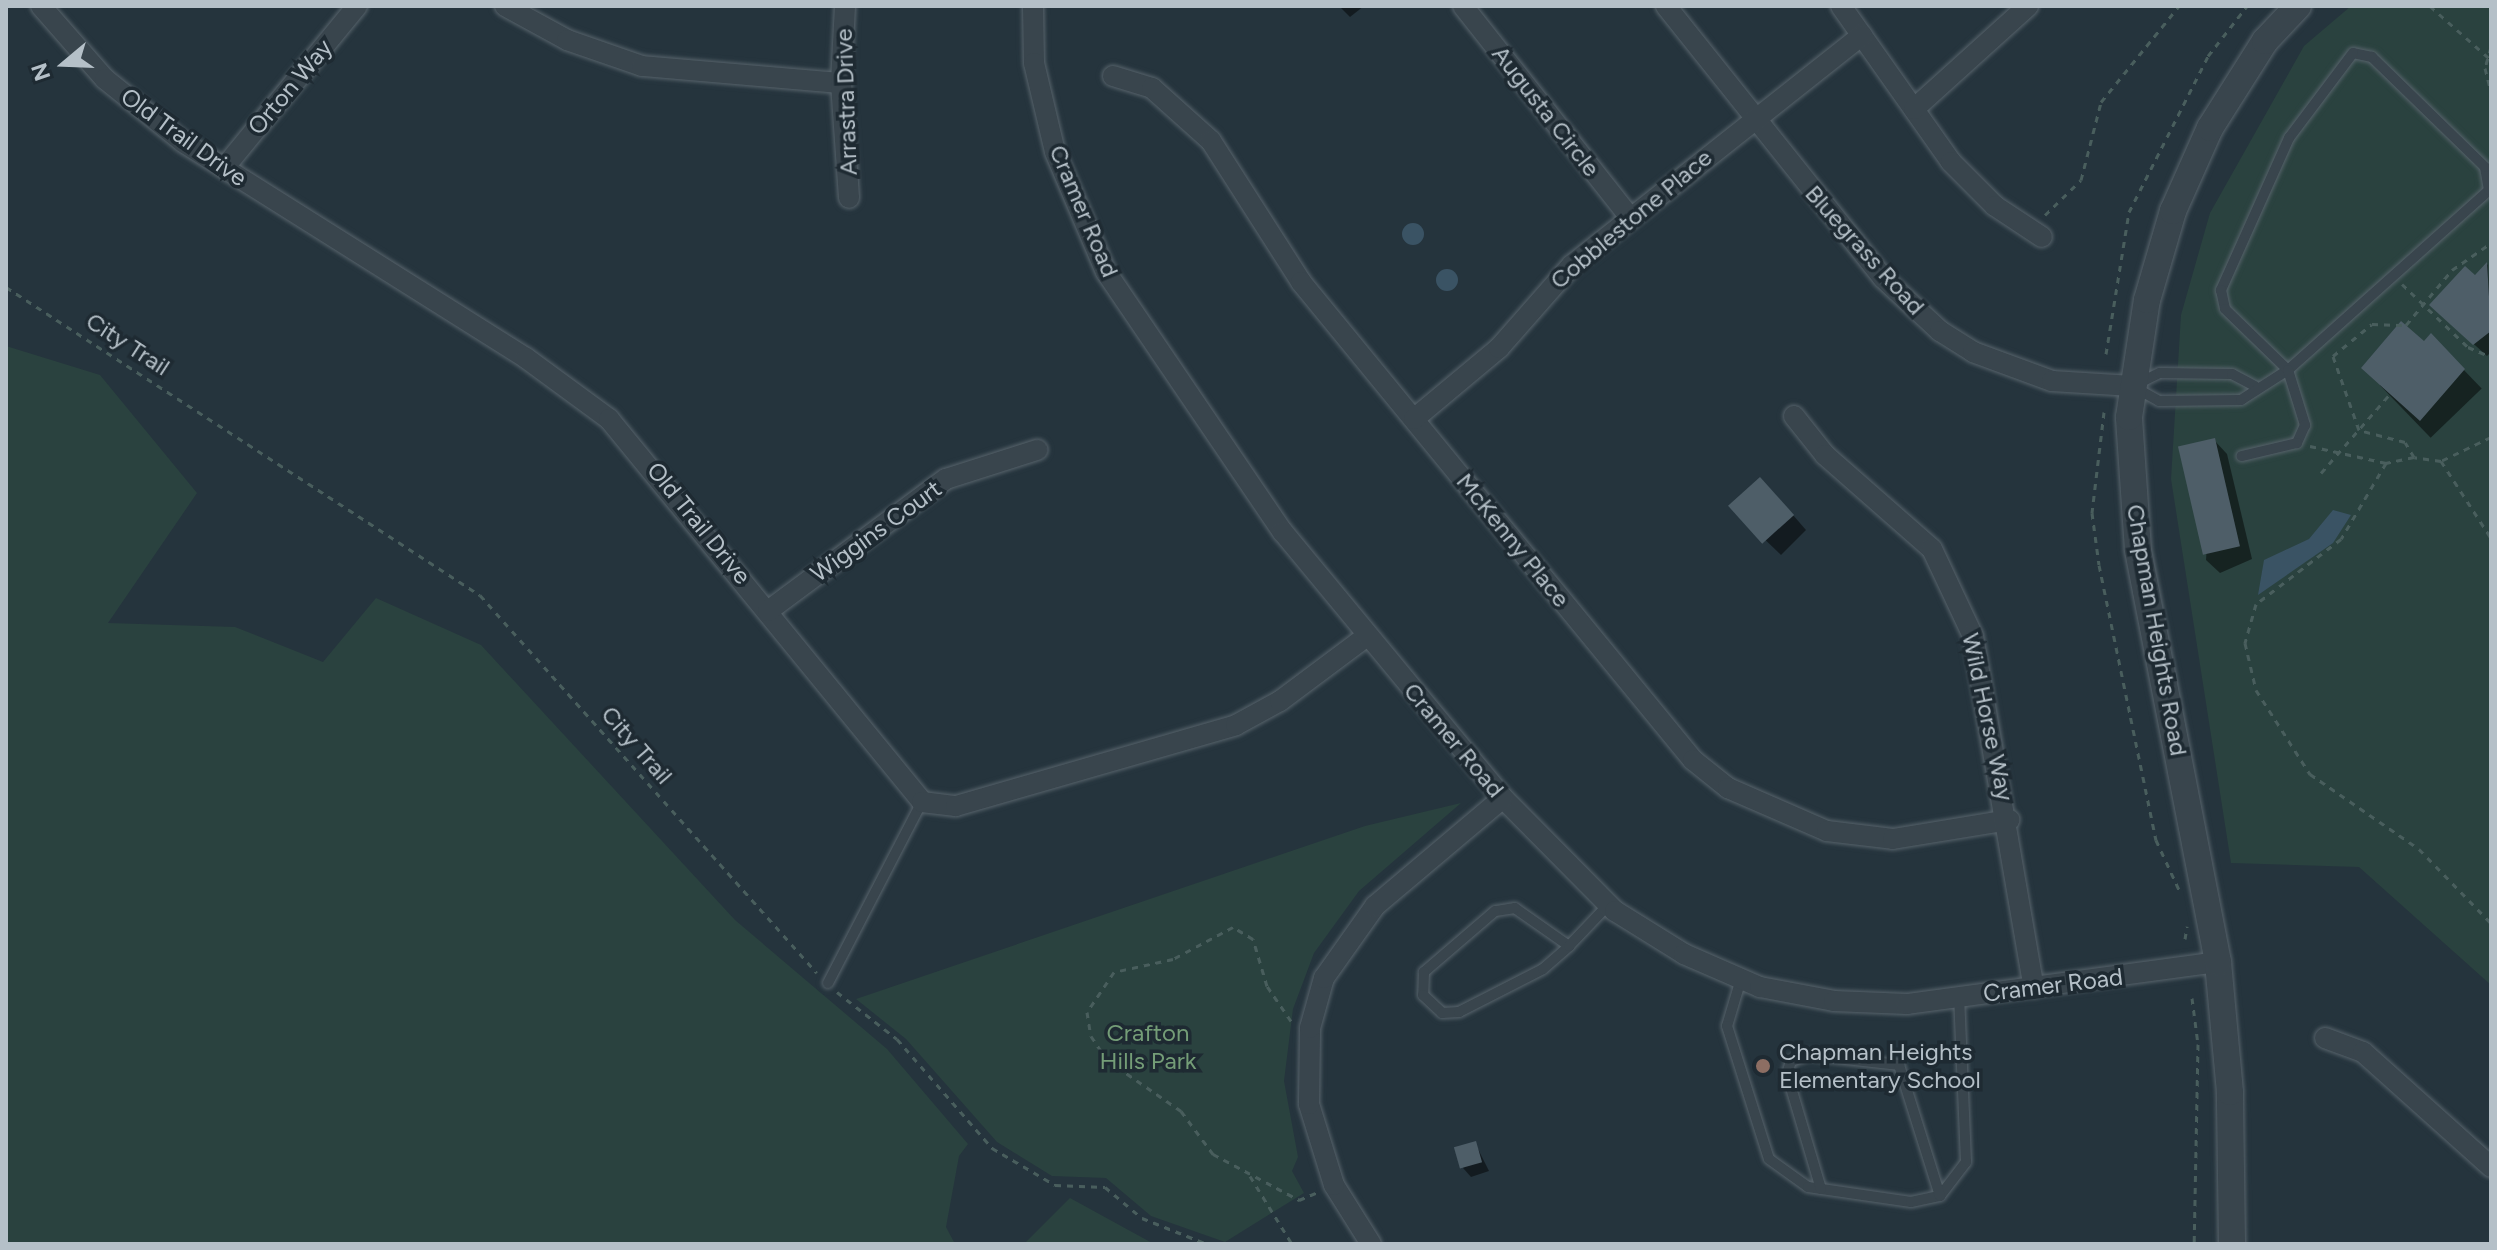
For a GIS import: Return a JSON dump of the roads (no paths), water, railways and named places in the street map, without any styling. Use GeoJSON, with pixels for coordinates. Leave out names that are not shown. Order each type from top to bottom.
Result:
{"type":"FeatureCollection","features":[{"type":"Feature","properties":{"kind":"street","name":"Old Trail Drive"},"geometry":{"type":"LineString","coordinates":[[41,6],[105,79],[224,168],[526,358],[609,419],[922,802]]}},
{"type":"Feature","properties":{"kind":"street","name":"Orton Way"},"geometry":{"type":"LineString","coordinates":[[224,168],[357,6]]}},
{"type":"Feature","properties":{"kind":"street"},"geometry":{"type":"LineString","coordinates":[[505,6],[567,40],[642,66],[841,83]]}},
{"type":"Feature","properties":{"kind":"street","name":"Arrastra Drive"},"geometry":{"type":"LineString","coordinates":[[845,6],[841,83],[849,198]]}},
{"type":"Feature","properties":{"kind":"street","name":"Cramer Road"},"geometry":{"type":"LineString","coordinates":[[1033,6],[1034,63],[1055,152],[1106,272],[1283,532],[1503,798],[1608,905],[1684,954],[1741,979],[1834,1001],[1959,997],[2218,962]]}},
{"type":"Feature","properties":{"kind":"street","name":"Augusta Circle"},"geometry":{"type":"LineString","coordinates":[[1463,6],[1629,216]]}},
{"type":"Feature","properties":{"kind":"street","name":"Bluegrass Road"},"geometry":{"type":"LineString","coordinates":[[1666,6],[1883,278],[1940,331],[1973,352],[2052,381],[2132,386]]}},
{"type":"Feature","properties":{"kind":"street"},"geometry":{"type":"LineString","coordinates":[[1841,6],[1914,109],[1995,206],[2042,237]]}},
{"type":"Feature","properties":{"kind":"street"},"geometry":{"type":"LineString","coordinates":[[1914,109],[2028,6]]}},
{"type":"Feature","properties":{"kind":"street","name":"Chapman Heights Road"},"geometry":{"type":"LineString","coordinates":[[2232,1244],[2230,1092],[2218,962],[2138,550],[2132,386],[2173,211],[2210,128],[2265,41],[2298,6]]}},
{"type":"Feature","properties":{"kind":"street","name":"Cobblestone Place"},"geometry":{"type":"LineString","coordinates":[[1414,419],[1499,348],[1539,297],[1629,216],[1862,35]]}},
{"type":"Feature","properties":{"kind":"street","name":"McKenny Place"},"geometry":{"type":"LineString","coordinates":[[1113,76],[1152,88],[1211,141],[1301,282],[1693,760],[1728,788],[1827,831],[1893,839],[2009,820]]}},
{"type":"Feature","properties":{"kind":"street","name":"Wild Horse Way"},"geometry":{"type":"LineString","coordinates":[[1794,416],[1825,455],[1914,527],[1948,577],[1973,636],[2009,820],[2034,988]]}},
{"type":"Feature","properties":{"kind":"street","name":"Wiggins Court"},"geometry":{"type":"LineString","coordinates":[[768,611],[946,479],[1037,450]]}},
{"type":"Feature","properties":{"kind":"street"},"geometry":{"type":"LineString","coordinates":[[922,802],[956,806],[1236,725],[1280,701],[1367,636]]}},
{"type":"Feature","properties":{"kind":"street"},"geometry":{"type":"LineString","coordinates":[[1371,1244],[1334,1185],[1309,1104],[1310,1028],[1324,978],[1346,940],[1503,798]]}},
{"type":"Feature","properties":{"kind":"street"},"geometry":{"type":"LineString","coordinates":[[2325,1038],[2363,1052],[2491,1167]]}},
{"type":"Feature","properties":{"kind":"lane"},"geometry":{"type":"LineString","coordinates":[[2132,386],[2159,401],[2229,405],[2255,386],[2288,370],[2482,199],[2490,178],[2362,52],[2345,62],[2289,138],[2221,290],[2225,309],[2288,370],[2304,435],[2242,456]]}},
{"type":"Feature","properties":{"kind":"lane"},"geometry":{"type":"LineString","coordinates":[[2132,386],[2160,373],[2232,374],[2255,386]]}},
{"type":"Feature","properties":{"kind":"lane"},"geometry":{"type":"LineString","coordinates":[[828,983],[922,802]]}},
{"type":"Feature","properties":{"kind":"lane"},"geometry":{"type":"LineString","coordinates":[[1569,946],[1515,908],[1495,911],[1424,972],[1423,995],[1442,1013],[1459,1012],[1543,969],[1569,946],[1608,905]]}},
{"type":"Feature","properties":{"kind":"lane"},"geometry":{"type":"LineString","coordinates":[[1741,979],[1727,1026],[1764,1145],[1785,1174],[1821,1189],[1911,1202],[1940,1196],[1966,1162],[1959,997]]}},
{"type":"Feature","properties":{"kind":"lane"},"geometry":{"type":"LineString","coordinates":[[1821,1189],[1787,1074],[1791,1061],[1810,1055],[1899,1065],[1940,1196]]}},
{"type":"Feature","properties":{"kind":"water"},"geometry":{"type":"Polygon","coordinates":[[[1409,223],[1417,223],[1424,234],[1417,245],[1409,245],[1402,238],[1402,230],[1409,223]]]}},
{"type":"Feature","properties":{"kind":"water"},"geometry":{"type":"Polygon","coordinates":[[[1443,269],[1451,269],[1458,280],[1451,291],[1443,291],[1436,284],[1436,276],[1443,269]]]}},
{"type":"Feature","properties":{"kind":"water"},"geometry":{"type":"Polygon","coordinates":[[[2333,510],[2351,515],[2333,543],[2258,595],[2264,560],[2309,539],[2333,510]]]}},
{"type":"Feature","properties":{"kind":"place","name":"Chapman Heights Elementary School"},"geometry":{"type":"Point","coordinates":[1763,1066]}},
{"type":"Feature","properties":{"kind":"park label","name":"Crafton Hills Park"},"geometry":{"type":"Point","coordinates":[1148,1047]}}]}
